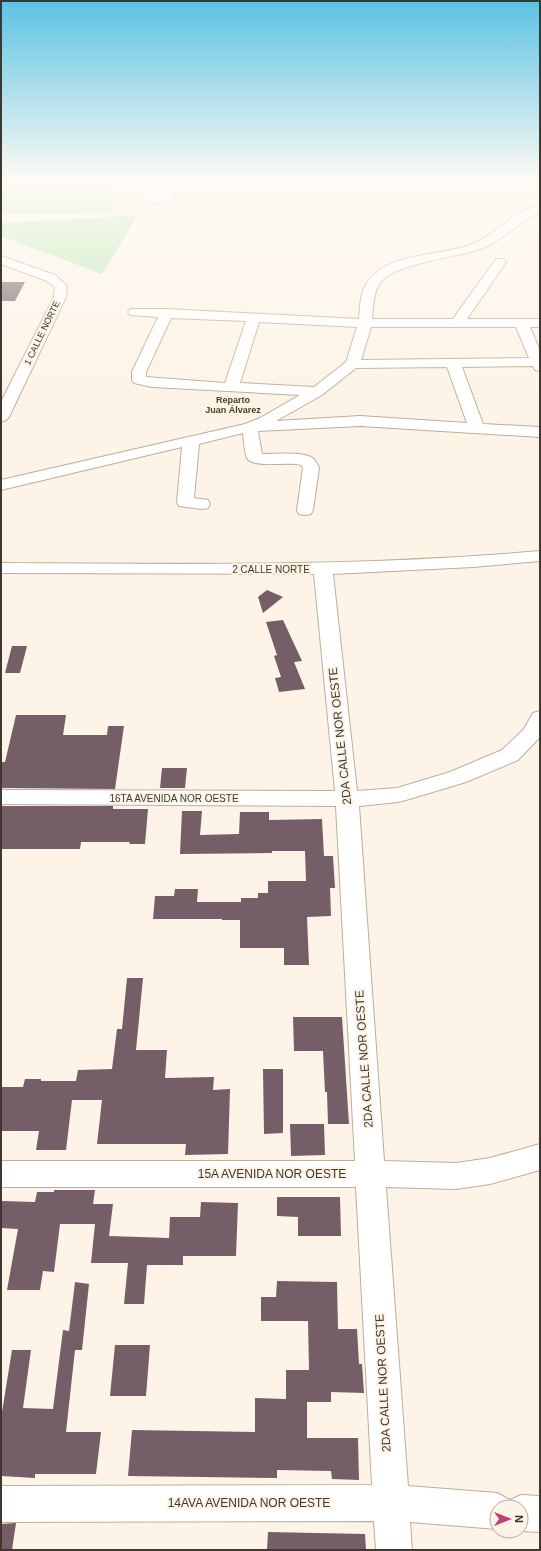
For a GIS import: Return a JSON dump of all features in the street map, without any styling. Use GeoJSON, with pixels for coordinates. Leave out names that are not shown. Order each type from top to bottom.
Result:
{"type":"FeatureCollection","features":[{"type":"Feature","properties":{"kind":"street"},"geometry":{"type":"LineString","coordinates":[[250,427],[265,421],[317,392],[353,364],[365,323],[368,298],[372,284],[383,272],[399,265],[450,253]]}},
{"type":"Feature","properties":{"kind":"street","name":"1 CALLE NORTE"},"geometry":{"type":"LineString","coordinates":[[1,260],[51,278],[61,286],[60,296],[1,417]]}},
{"type":"Feature","properties":{"kind":"street"},"geometry":{"type":"LineString","coordinates":[[457,323],[500,262]]}},
{"type":"Feature","properties":{"kind":"street"},"geometry":{"type":"LineString","coordinates":[[135,312],[365,323],[540,322]]}},
{"type":"Feature","properties":{"kind":"street"},"geometry":{"type":"LineString","coordinates":[[167,313],[138,372],[139,380],[152,383],[317,392]]}},
{"type":"Feature","properties":{"kind":"street"},"geometry":{"type":"LineString","coordinates":[[231,387],[254,318]]}},
{"type":"Feature","properties":{"kind":"street"},"geometry":{"type":"LineString","coordinates":[[353,364],[539,363],[521,323]]}},
{"type":"Feature","properties":{"kind":"street"},"geometry":{"type":"LineString","coordinates":[[453,363],[476,429]]}},
{"type":"Feature","properties":{"kind":"street"},"geometry":{"type":"LineString","coordinates":[[1,484],[250,427],[360,421],[540,432]]}},
{"type":"Feature","properties":{"kind":"street"},"geometry":{"type":"LineString","coordinates":[[250,427],[255,457],[261,459],[302,460],[308,462],[311,468],[305,510]]}},
{"type":"Feature","properties":{"kind":"street"},"geometry":{"type":"LineString","coordinates":[[191,440],[186,502],[202,504]]}},
{"type":"Feature","properties":{"kind":"street","name":"2 CALLE NORTE"},"geometry":{"type":"LineString","coordinates":[[1,568],[323,570],[401,567],[540,556]]}},
{"type":"Feature","properties":{"kind":"street","name":"2DA CALLE NOR OESTE"},"geometry":{"type":"LineString","coordinates":[[323,570],[347,799],[394,1550]]}},
{"type":"Feature","properties":{"kind":"street","name":"16TA AVENIDA NOR OESTE"},"geometry":{"type":"LineString","coordinates":[[1,797],[347,799],[398,795],[458,777],[510,755],[533,732],[540,718]]}},
{"type":"Feature","properties":{"kind":"street","name":"15A AVENIDA NOR OESTE"},"geometry":{"type":"LineString","coordinates":[[1,1174],[371,1174],[456,1176],[490,1171],[540,1157]]}},
{"type":"Feature","properties":{"kind":"street","name":"14AVA AVENIDA NOR OESTE"},"geometry":{"type":"LineString","coordinates":[[1,1504],[390,1503],[489,1510]]}},
{"type":"Feature","properties":{"kind":"street"},"geometry":{"type":"LineString","coordinates":[[529,1513],[540,1514]]}},
{"type":"Feature","properties":{"kind":"green space"},"geometry":{"type":"Polygon","coordinates":[[[47,253],[115,253],[102,274],[47,253]]]}},
{"type":"Feature","properties":{"kind":"building"},"geometry":{"type":"Polygon","coordinates":[[[1,282],[25,282],[15,301],[1,301],[1,282]]]}},
{"type":"Feature","properties":{"kind":"building"},"geometry":{"type":"Polygon","coordinates":[[[267,590],[283,597],[263,613],[258,597],[267,590]]]}},
{"type":"Feature","properties":{"kind":"building"},"geometry":{"type":"Polygon","coordinates":[[[283,620],[302,661],[294,662],[305,689],[279,692],[275,678],[281,677],[274,656],[277,655],[266,622],[283,620]]]}},
{"type":"Feature","properties":{"kind":"building"},"geometry":{"type":"Polygon","coordinates":[[[12,646],[27,646],[20,673],[5,673],[12,646]]]}},
{"type":"Feature","properties":{"kind":"building"},"geometry":{"type":"Polygon","coordinates":[[[16,715],[66,715],[63,735],[107,735],[108,726],[124,726],[115,789],[1,788],[1,762],[5,762],[16,715]]]}},
{"type":"Feature","properties":{"kind":"building"},"geometry":{"type":"Polygon","coordinates":[[[162,768],[187,768],[185,788],[160,788],[162,768]]]}},
{"type":"Feature","properties":{"kind":"building"},"geometry":{"type":"Polygon","coordinates":[[[1,806],[113,806],[113,809],[148,809],[145,844],[129,844],[130,842],[81,842],[80,849],[1,849],[1,806]]]}},
{"type":"Feature","properties":{"kind":"building"},"geometry":{"type":"Polygon","coordinates":[[[182,811],[202,811],[200,835],[239,834],[240,812],[269,812],[269,820],[322,819],[324,856],[333,856],[335,888],[330,888],[331,916],[307,917],[309,965],[284,965],[284,948],[240,948],[240,920],[153,919],[155,896],[174,896],[175,889],[198,889],[197,902],[241,902],[241,898],[258,898],[258,893],[268,893],[268,881],[306,881],[305,851],[272,851],[272,853],[180,854],[182,811]]]}},
{"type":"Feature","properties":{"kind":"building"},"geometry":{"type":"Polygon","coordinates":[[[127,978],[143,978],[136,1050],[167,1050],[165,1078],[214,1077],[213,1090],[230,1089],[228,1154],[185,1155],[186,1144],[97,1144],[102,1100],[72,1100],[66,1150],[36,1150],[39,1131],[1,1131],[1,1087],[23,1087],[25,1079],[41,1079],[41,1081],[76,1081],[78,1070],[112,1069],[117,1029],[122,1029],[127,978]]]}},
{"type":"Feature","properties":{"kind":"building"},"geometry":{"type":"Polygon","coordinates":[[[293,1017],[342,1017],[349,1124],[328,1124],[323,1051],[294,1051],[293,1017]]]}},
{"type":"Feature","properties":{"kind":"building"},"geometry":{"type":"Polygon","coordinates":[[[263,1069],[283,1069],[283,1133],[264,1134],[263,1069]]]}},
{"type":"Feature","properties":{"kind":"building"},"geometry":{"type":"Polygon","coordinates":[[[290,1124],[324,1124],[325,1155],[291,1156],[290,1124]]]}},
{"type":"Feature","properties":{"kind":"building"},"geometry":{"type":"Polygon","coordinates":[[[54,1190],[95,1190],[93,1204],[113,1204],[109,1236],[169,1238],[170,1217],[200,1217],[201,1202],[238,1203],[236,1256],[183,1256],[183,1265],[147,1265],[144,1304],[124,1304],[128,1263],[91,1263],[95,1224],[60,1224],[54,1272],[43,1271],[40,1290],[7,1290],[18,1229],[1,1228],[1,1201],[35,1202],[37,1192],[54,1192],[54,1190]]]}},
{"type":"Feature","properties":{"kind":"building"},"geometry":{"type":"Polygon","coordinates":[[[277,1197],[340,1197],[341,1236],[298,1236],[298,1217],[277,1216],[277,1197]]]}},
{"type":"Feature","properties":{"kind":"building"},"geometry":{"type":"Polygon","coordinates":[[[277,1281],[337,1282],[338,1329],[357,1329],[359,1364],[362,1364],[364,1393],[331,1392],[331,1402],[307,1402],[307,1438],[358,1438],[359,1480],[332,1479],[331,1471],[277,1470],[277,1478],[128,1476],[132,1430],[255,1432],[255,1398],[286,1399],[286,1370],[309,1370],[308,1321],[261,1321],[261,1297],[276,1297],[277,1281]]]}},
{"type":"Feature","properties":{"kind":"building"},"geometry":{"type":"Polygon","coordinates":[[[75,1282],[89,1284],[82,1350],[75,1350],[66,1432],[101,1432],[96,1474],[35,1474],[35,1478],[1,1476],[1,1418],[12,1350],[31,1350],[23,1408],[53,1409],[63,1330],[69,1331],[75,1282]]]}},
{"type":"Feature","properties":{"kind":"building"},"geometry":{"type":"Polygon","coordinates":[[[115,1345],[150,1345],[146,1396],[110,1396],[115,1345]]]}},
{"type":"Feature","properties":{"kind":"building"},"geometry":{"type":"Polygon","coordinates":[[[16,1523],[12,1550],[1,1550],[1,1524],[16,1523]]]}},
{"type":"Feature","properties":{"kind":"building"},"geometry":{"type":"Polygon","coordinates":[[[268,1532],[365,1534],[366,1550],[267,1550],[268,1532]]]}},
{"type":"Feature","properties":{"kind":"district","name":"Reparto Juan Álvarez"},"geometry":{"type":"Point","coordinates":[233,406]}}]}
